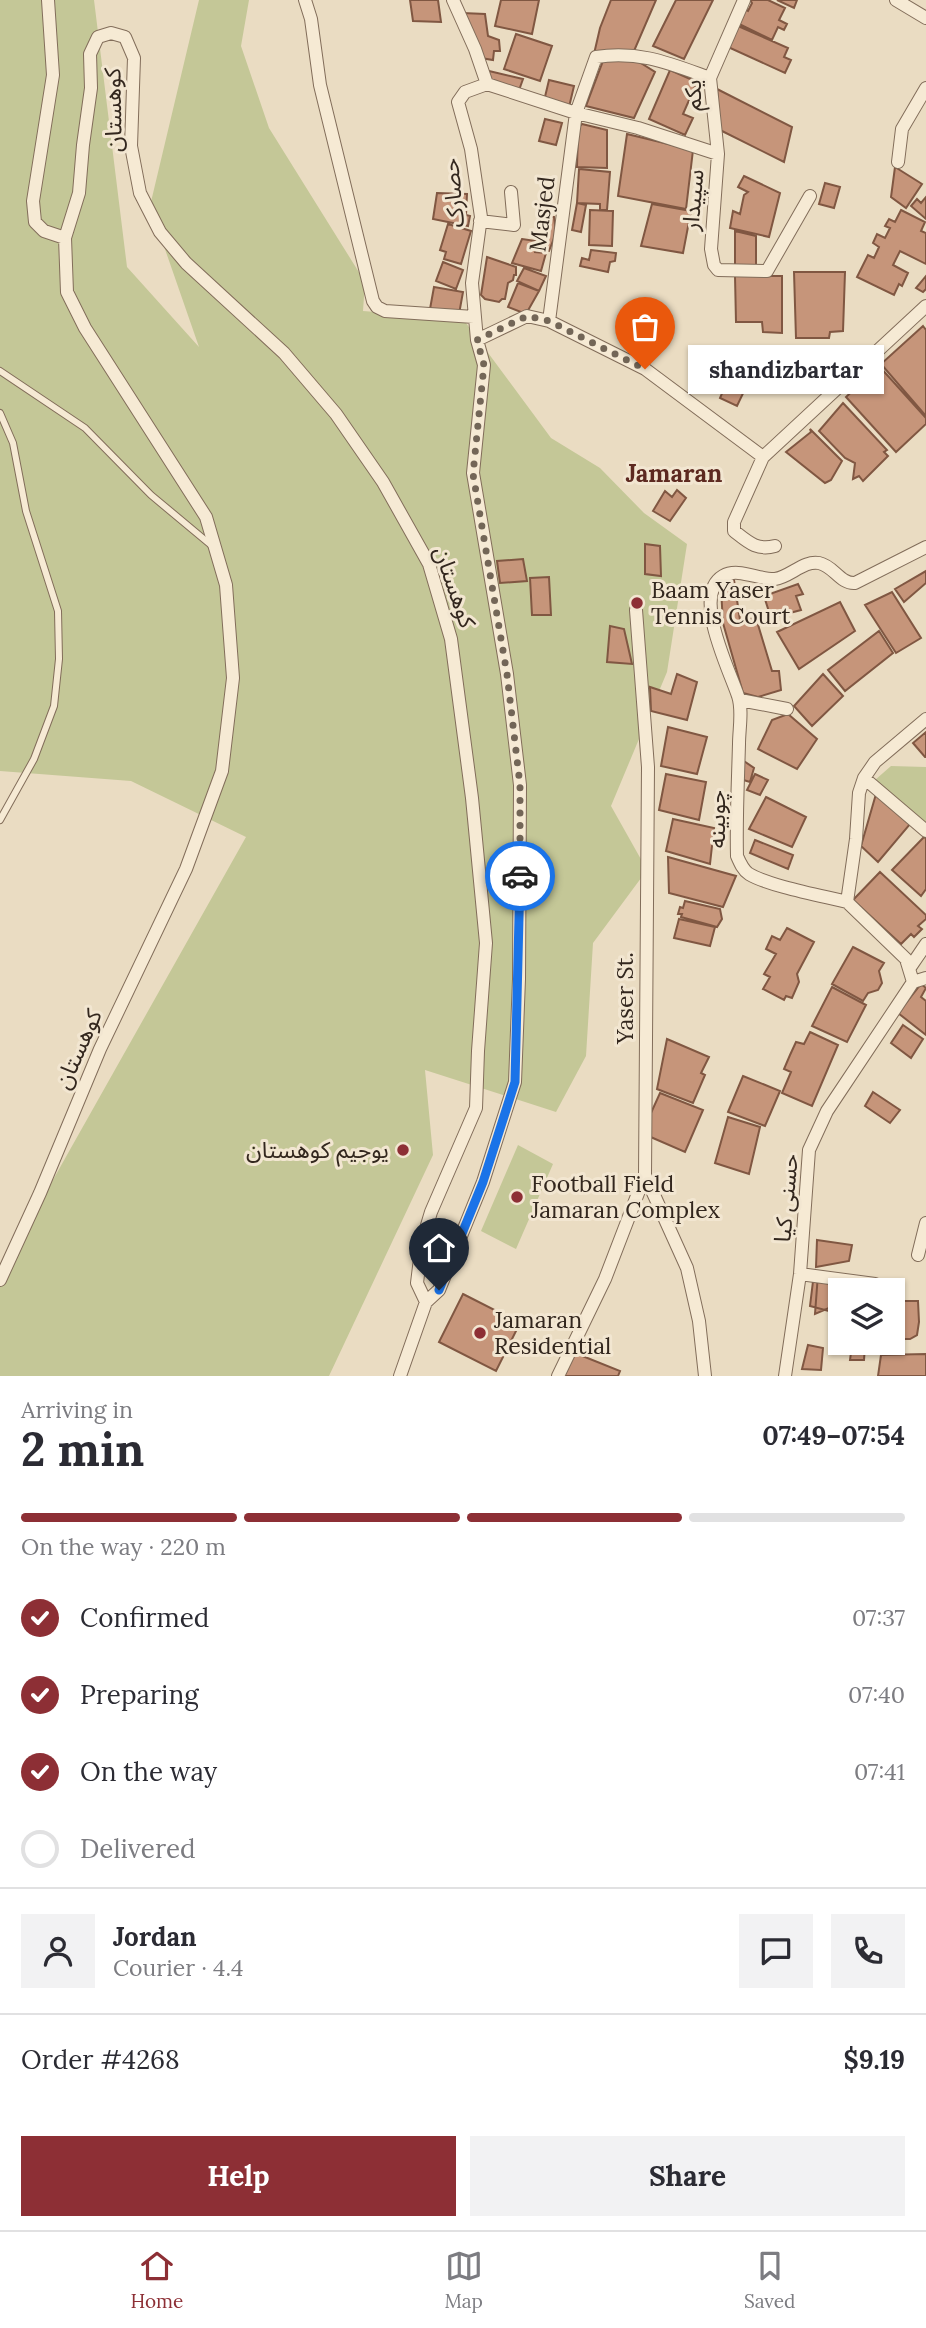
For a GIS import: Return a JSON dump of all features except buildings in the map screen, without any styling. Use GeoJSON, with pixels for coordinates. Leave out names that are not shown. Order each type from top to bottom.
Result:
{"type":"FeatureCollection","features":[{"type":"Feature","properties":{"kind":"street"},"geometry":{"type":"LineString","coordinates":[[48,0],[54,75],[33,201],[35,222],[44,231],[65,238]]}},
{"type":"Feature","properties":{"kind":"street"},"geometry":{"type":"LineString","coordinates":[[305,0],[311,19],[320,85],[373,301],[377,307],[384,310],[474,317]]}},
{"type":"Feature","properties":{"kind":"street"},"geometry":{"type":"LineString","coordinates":[[453,0],[487,84]]}},
{"type":"Feature","properties":{"kind":"street","name":"یکم"},"geometry":{"type":"LineString","coordinates":[[718,154],[710,78],[744,0]]}},
{"type":"Feature","properties":{"kind":"street"},"geometry":{"type":"LineString","coordinates":[[896,0],[926,18]]}},
{"type":"Feature","properties":{"kind":"street","name":"کوهستان"},"geometry":{"type":"LineString","coordinates":[[0,1280],[100,1049],[186,869],[222,771],[233,678],[226,585],[206,517],[85,328],[67,292],[65,238],[79,193],[82,145],[91,88],[90,54],[98,37],[111,33],[125,37],[134,58],[131,146],[140,193],[160,232],[186,263],[284,353],[336,414],[383,482],[429,564],[452,639],[472,798],[486,943],[476,1108],[431,1212],[422,1242],[417,1283],[426,1302]]}},
{"type":"Feature","properties":{"kind":"street","name":"Masjed"},"geometry":{"type":"LineString","coordinates":[[549,321],[576,113],[596,57],[650,57],[710,78]]}},
{"type":"Feature","properties":{"kind":"street","name":"سپیدار"},"geometry":{"type":"LineString","coordinates":[[487,84],[718,154],[710,249],[718,270],[767,271],[810,196]]}},
{"type":"Feature","properties":{"kind":"street","name":"حصارک"},"geometry":{"type":"LineString","coordinates":[[477,340],[472,283],[480,221],[471,149],[458,102],[465,92],[487,84]]}},
{"type":"Feature","properties":{"kind":"street"},"geometry":{"type":"LineString","coordinates":[[898,162],[902,129],[926,88]]}},
{"type":"Feature","properties":{"kind":"street"},"geometry":{"type":"LineString","coordinates":[[480,221],[514,225],[511,192]]}},
{"type":"Feature","properties":{"kind":"street"},"geometry":{"type":"LineString","coordinates":[[775,546],[764,549],[750,544],[734,531],[734,522],[764,457],[926,306]]}},
{"type":"Feature","properties":{"kind":"street"},"geometry":{"type":"LineString","coordinates":[[477,340],[527,316],[549,321],[645,369],[764,457]]}},
{"type":"Feature","properties":{"kind":"street","name":"کوهستان"},"geometry":{"type":"LineString","coordinates":[[400,1376],[426,1302],[439,1290],[483,1182],[515,1082],[519,979],[520,785],[507,674],[473,474],[484,365],[477,340]]}},
{"type":"Feature","properties":{"kind":"street","name":"چوبینه"},"geometry":{"type":"LineString","coordinates":[[911,976],[906,959],[847,902],[762,879],[749,874],[741,866],[737,856],[740,700],[715,636],[711,598],[714,586],[721,577],[732,573],[761,579],[779,579],[809,564],[817,563],[825,565],[844,581],[855,583],[926,547]]}},
{"type":"Feature","properties":{"kind":"street","name":"Yaser St."},"geometry":{"type":"LineString","coordinates":[[636,610],[648,767],[645,1175],[687,1268],[699,1321],[705,1376]]}},
{"type":"Feature","properties":{"kind":"street"},"geometry":{"type":"LineString","coordinates":[[740,700],[787,709]]}},
{"type":"Feature","properties":{"kind":"street"},"geometry":{"type":"LineString","coordinates":[[847,902],[859,793],[864,778],[875,762],[926,719]]}},
{"type":"Feature","properties":{"kind":"street"},"geometry":{"type":"LineString","coordinates":[[864,778],[926,831]]}},
{"type":"Feature","properties":{"kind":"street"},"geometry":{"type":"LineString","coordinates":[[926,944],[911,976],[926,978]]}},
{"type":"Feature","properties":{"kind":"street","name":"حسنی کیا"},"geometry":{"type":"LineString","coordinates":[[785,1376],[800,1274],[809,1150],[827,1111],[911,976]]}},
{"type":"Feature","properties":{"kind":"street"},"geometry":{"type":"LineString","coordinates":[[558,1376],[605,1279],[645,1175]]}},
{"type":"Feature","properties":{"kind":"street"},"geometry":{"type":"LineString","coordinates":[[918,1255],[926,1223]]}},
{"type":"Feature","properties":{"kind":"street"},"geometry":{"type":"LineString","coordinates":[[800,1274],[830,1278]]}},
{"type":"Feature","properties":{"kind":"lane"},"geometry":{"type":"LineString","coordinates":[[0,371],[85,428],[151,495],[217,549]]}},
{"type":"Feature","properties":{"kind":"lane"},"geometry":{"type":"LineString","coordinates":[[0,413],[13,443],[26,511],[58,611],[59,659],[54,706],[34,759],[0,820]]}},
{"type":"Feature","properties":{"kind":"green space"},"geometry":{"type":"Polygon","coordinates":[[[0,0],[94,0],[127,267],[199,347],[150,206],[199,0],[249,0],[241,46],[269,128],[365,282],[363,311],[463,319],[551,438],[600,468],[644,513],[687,544],[667,672],[611,806],[647,870],[593,943],[586,1056],[556,1112],[425,1070],[433,1155],[329,1376],[0,1376],[0,1274],[246,837],[131,781],[0,771],[0,0]]]}},
{"type":"Feature","properties":{"kind":"green space"},"geometry":{"type":"Polygon","coordinates":[[[891,766],[926,767],[926,825],[875,780],[891,766]]]}},
{"type":"Feature","properties":{"kind":"green space","name":"Football Field Jamaran Complex"},"geometry":{"type":"Polygon","coordinates":[[[518,1145],[553,1164],[516,1249],[481,1231],[518,1145]]]}},
{"type":"Feature","properties":{"kind":"way so far"},"geometry":{"type":"LineString","coordinates":[[520,876],[520,785],[507,674],[473,474],[484,365],[477,340],[527,316],[549,321],[645,369]]}},
{"type":"Feature","properties":{"kind":"place","name":"shandizbartar"},"geometry":{"type":"Point","coordinates":[645,369]}},
{"type":"Feature","properties":{"kind":"place","name":"Baam Yaser Tennis Court"},"geometry":{"type":"Point","coordinates":[637,603]}},
{"type":"Feature","properties":{"kind":"place","name":"یوجیم کوهستان"},"geometry":{"type":"Point","coordinates":[403,1150]}},
{"type":"Feature","properties":{"kind":"place","name":"Football Field Jamaran Complex"},"geometry":{"type":"Point","coordinates":[517,1197]}},
{"type":"Feature","properties":{"kind":"place","name":"Jamaran Residential"},"geometry":{"type":"Point","coordinates":[480,1333]}},
{"type":"Feature","properties":{"kind":"district","name":"Jamaran"},"geometry":{"type":"Point","coordinates":[674,474]}},
{"type":"Feature","properties":{"kind":"route"},"geometry":{"type":"LineString","coordinates":[[439,1290],[483,1182],[515,1082],[520,876]]}}]}
